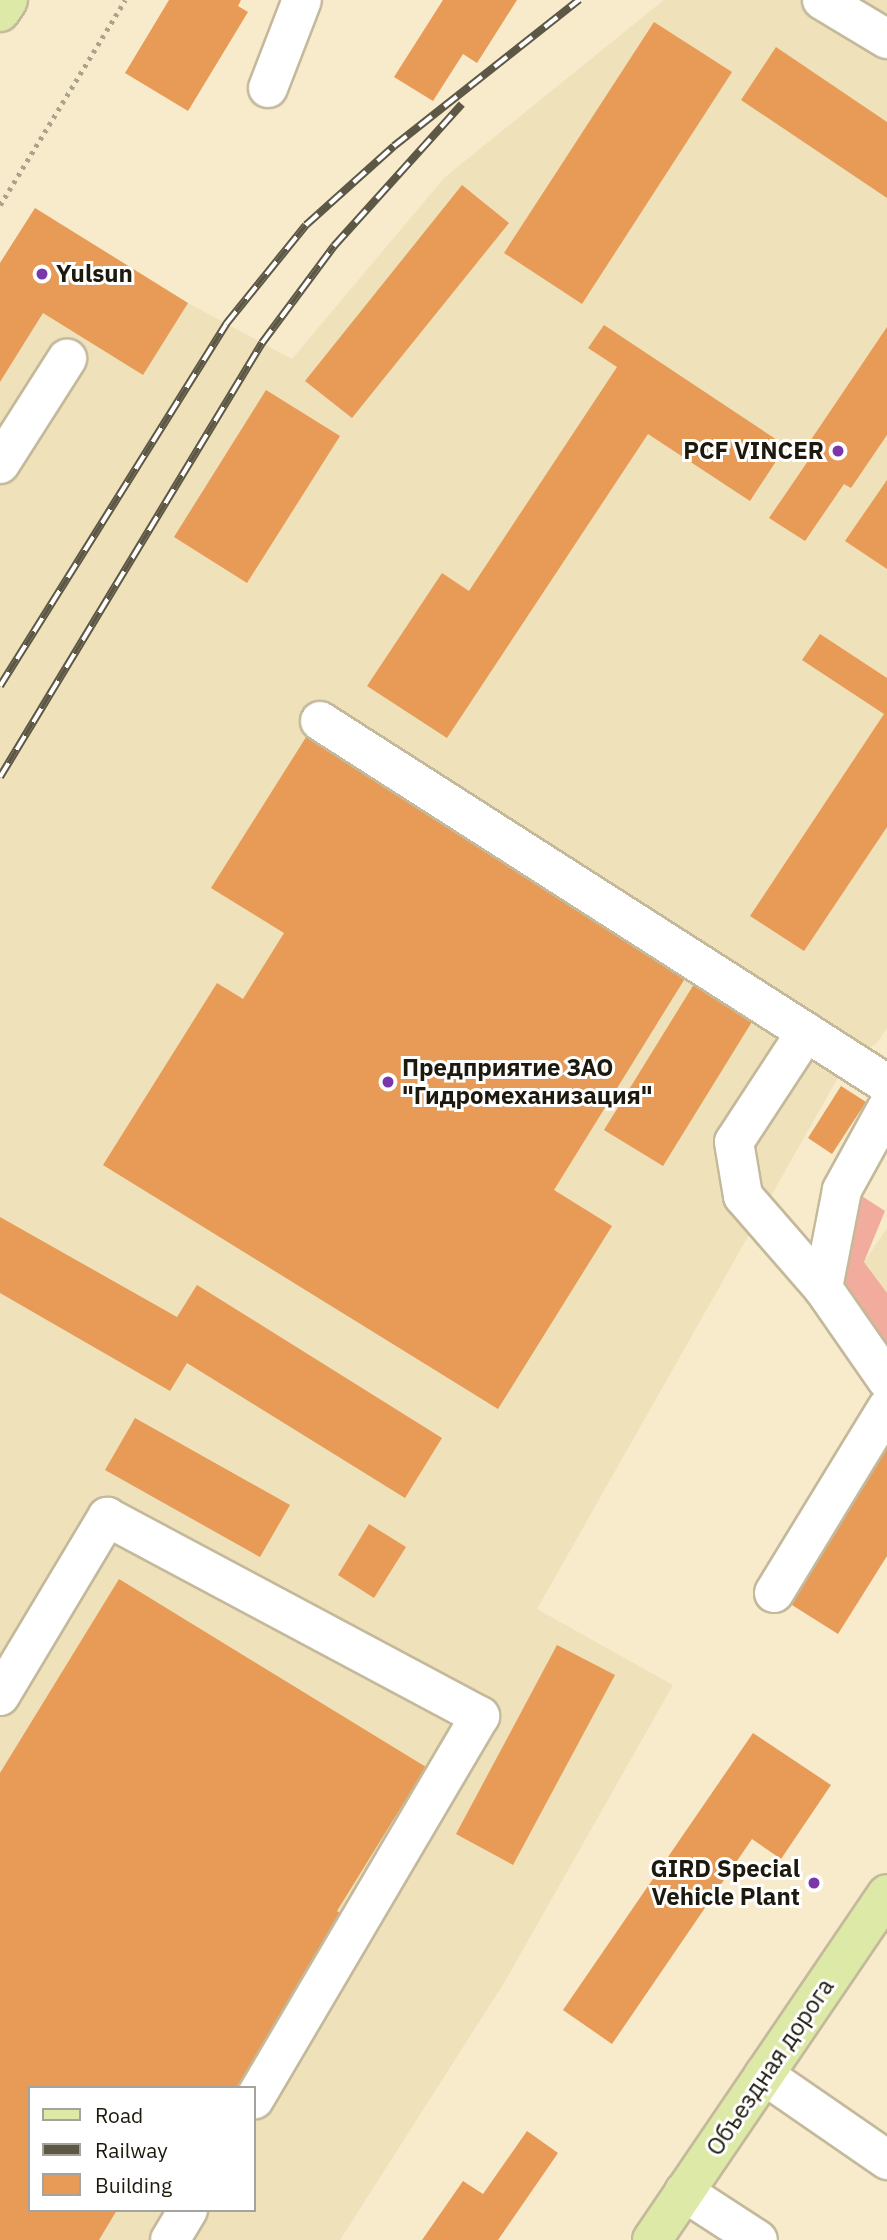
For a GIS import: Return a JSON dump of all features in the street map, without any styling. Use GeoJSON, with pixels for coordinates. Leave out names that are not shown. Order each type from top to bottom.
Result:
{"type":"FeatureCollection","features":[{"type":"Feature","properties":{"kind":"main road"},"geometry":{"type":"LineString","coordinates":[[0,12],[8,0]]}},
{"type":"Feature","properties":{"kind":"main road","name":"Объездная дорога"},"geometry":{"type":"LineString","coordinates":[[652,2240],[887,1894]]}},
{"type":"Feature","properties":{"kind":"lane"},"geometry":{"type":"LineString","coordinates":[[268,88],[302,0]]}},
{"type":"Feature","properties":{"kind":"lane"},"geometry":{"type":"LineString","coordinates":[[822,0],[887,39]]}},
{"type":"Feature","properties":{"kind":"lane"},"geometry":{"type":"LineString","coordinates":[[0,464],[67,359]]}},
{"type":"Feature","properties":{"kind":"lane"},"geometry":{"type":"LineString","coordinates":[[320,721],[887,1084]]}},
{"type":"Feature","properties":{"kind":"lane"},"geometry":{"type":"LineString","coordinates":[[806,1032],[734,1142],[743,1196],[823,1288],[887,1380]]}},
{"type":"Feature","properties":{"kind":"lane"},"geometry":{"type":"LineString","coordinates":[[823,1288],[842,1190],[887,1108]]}},
{"type":"Feature","properties":{"kind":"lane"},"geometry":{"type":"LineString","coordinates":[[774,1593],[887,1408]]}},
{"type":"Feature","properties":{"kind":"lane"},"geometry":{"type":"LineString","coordinates":[[0,1696],[107,1517],[480,1716],[256,2096]]}},
{"type":"Feature","properties":{"kind":"lane"},"geometry":{"type":"LineString","coordinates":[[764,2076],[887,2160]]}},
{"type":"Feature","properties":{"kind":"lane"},"geometry":{"type":"LineString","coordinates":[[684,2192],[758,2240]]}},
{"type":"Feature","properties":{"kind":"lane"},"geometry":{"type":"LineString","coordinates":[[170,2240],[187,2212]]}},
{"type":"Feature","properties":{"kind":"path"},"geometry":{"type":"LineString","coordinates":[[0,205],[125,0]]}},
{"type":"Feature","properties":{"kind":"shaded area"},"geometry":{"type":"Polygon","coordinates":[[[664,0],[887,0],[887,1028],[876,1044],[848,1060],[537,1609],[673,1685],[504,1983],[340,2240],[0,2240],[0,263],[35,208],[188,303],[292,359],[445,177],[664,0]]]}},
{"type":"Feature","properties":{"kind":"shaded area"},"geometry":{"type":"Polygon","coordinates":[[[854,1191],[885,1211],[864,1262],[887,1293],[887,1368],[834,1279],[854,1191]]]}},
{"type":"Feature","properties":{"kind":"shaded area"},"geometry":{"type":"Polygon","coordinates":[[[887,1228],[887,1293],[864,1262],[887,1228]]]}},
{"type":"Feature","properties":{"kind":"building"},"geometry":{"type":"Polygon","coordinates":[[[169,0],[241,0],[238,6],[248,12],[188,111],[125,73],[169,0]]]}},
{"type":"Feature","properties":{"kind":"building"},"geometry":{"type":"Polygon","coordinates":[[[443,0],[517,0],[477,63],[463,54],[433,101],[394,77],[443,0]]]}},
{"type":"Feature","properties":{"kind":"building"},"geometry":{"type":"Polygon","coordinates":[[[654,22],[732,72],[582,304],[504,253],[654,22]]]}},
{"type":"Feature","properties":{"kind":"building"},"geometry":{"type":"Polygon","coordinates":[[[776,47],[887,122],[887,198],[741,100],[776,47]]]}},
{"type":"Feature","properties":{"kind":"building"},"geometry":{"type":"Polygon","coordinates":[[[462,185],[509,223],[352,418],[305,381],[462,185]]]}},
{"type":"Feature","properties":{"kind":"building"},"geometry":{"type":"Polygon","coordinates":[[[35,208],[188,303],[143,375],[43,313],[0,382],[0,263],[35,208]]]}},
{"type":"Feature","properties":{"kind":"building"},"geometry":{"type":"Polygon","coordinates":[[[604,325],[786,446],[750,501],[648,434],[447,738],[367,686],[442,573],[469,591],[617,367],[588,348],[604,325]]]}},
{"type":"Feature","properties":{"kind":"building"},"geometry":{"type":"Polygon","coordinates":[[[887,327],[887,435],[851,488],[844,484],[805,541],[769,518],[808,461],[800,456],[887,327]]]}},
{"type":"Feature","properties":{"kind":"building"},"geometry":{"type":"Polygon","coordinates":[[[266,390],[340,436],[247,583],[174,537],[266,390]]]}},
{"type":"Feature","properties":{"kind":"building"},"geometry":{"type":"Polygon","coordinates":[[[887,480],[887,569],[845,541],[887,480]]]}},
{"type":"Feature","properties":{"kind":"building"},"geometry":{"type":"Polygon","coordinates":[[[820,634],[887,678],[887,827],[804,951],[750,916],[884,714],[802,660],[820,634]]]}},
{"type":"Feature","properties":{"kind":"building","name":"Предприятие ЗАО \"Гидромеханизация\""},"geometry":{"type":"Polygon","coordinates":[[[308,734],[689,972],[554,1190],[612,1226],[498,1409],[103,1165],[217,983],[243,999],[284,933],[211,888],[308,734]]]}},
{"type":"Feature","properties":{"kind":"building"},"geometry":{"type":"Polygon","coordinates":[[[699,976],[758,1012],[663,1166],[604,1130],[699,976]]]}},
{"type":"Feature","properties":{"kind":"building"},"geometry":{"type":"Polygon","coordinates":[[[841,1086],[866,1102],[832,1154],[808,1138],[841,1086]]]}},
{"type":"Feature","properties":{"kind":"building"},"geometry":{"type":"Polygon","coordinates":[[[0,1217],[177,1317],[197,1285],[442,1438],[405,1498],[187,1363],[170,1391],[0,1293],[0,1217]]]}},
{"type":"Feature","properties":{"kind":"building"},"geometry":{"type":"Polygon","coordinates":[[[135,1418],[290,1505],[260,1557],[105,1470],[135,1418]]]}},
{"type":"Feature","properties":{"kind":"building"},"geometry":{"type":"Polygon","coordinates":[[[887,1443],[887,1556],[838,1634],[784,1600],[887,1443]]]}},
{"type":"Feature","properties":{"kind":"building"},"geometry":{"type":"Polygon","coordinates":[[[369,1524],[406,1547],[374,1598],[338,1575],[369,1524]]]}},
{"type":"Feature","properties":{"kind":"building"},"geometry":{"type":"Polygon","coordinates":[[[119,1579],[426,1767],[337,1911],[356,1923],[256,2086],[28,2086],[28,2212],[116,2212],[99,2240],[0,2240],[0,1773],[119,1579]]]}},
{"type":"Feature","properties":{"kind":"building"},"geometry":{"type":"Polygon","coordinates":[[[557,1645],[615,1675],[513,1865],[456,1834],[557,1645]]]}},
{"type":"Feature","properties":{"kind":"building"},"geometry":{"type":"Polygon","coordinates":[[[753,1733],[831,1785],[781,1859],[752,1839],[612,2044],[563,2010],[753,1733]]]}},
{"type":"Feature","properties":{"kind":"building"},"geometry":{"type":"Polygon","coordinates":[[[527,2131],[558,2153],[498,2240],[422,2240],[463,2181],[483,2194],[527,2131]]]}},
{"type":"Feature","properties":{"kind":"railway"},"geometry":{"type":"LineString","coordinates":[[0,686],[226,324],[306,225],[394,146],[579,0]]}},
{"type":"Feature","properties":{"kind":"railway"},"geometry":{"type":"LineString","coordinates":[[0,777],[262,343],[334,246],[462,104]]}},
{"type":"Feature","properties":{"kind":"place","name":"Yulsun"},"geometry":{"type":"Point","coordinates":[42,274]}},
{"type":"Feature","properties":{"kind":"place","name":"PCF VINCER"},"geometry":{"type":"Point","coordinates":[838,451]}},
{"type":"Feature","properties":{"kind":"place","name":"Предприятие ЗАО \"Гидромеханизация\""},"geometry":{"type":"Point","coordinates":[388,1082]}},
{"type":"Feature","properties":{"kind":"place","name":"GIRD Special Vehicle Plant"},"geometry":{"type":"Point","coordinates":[814,1883]}}]}
